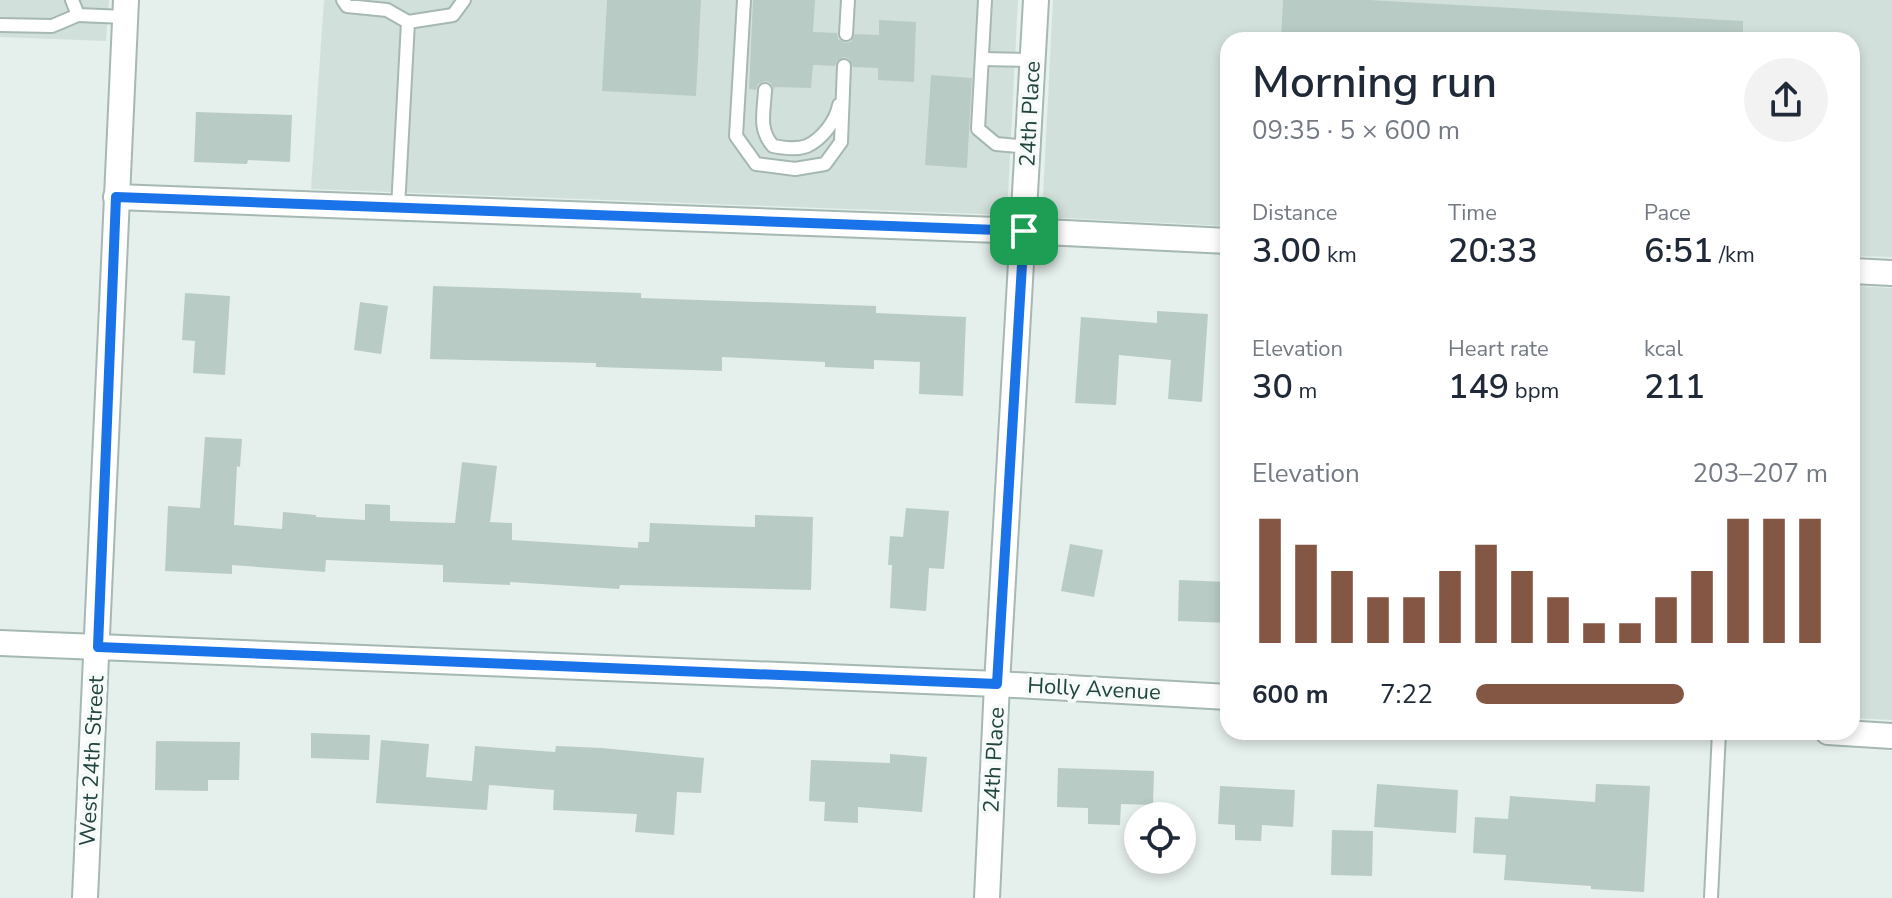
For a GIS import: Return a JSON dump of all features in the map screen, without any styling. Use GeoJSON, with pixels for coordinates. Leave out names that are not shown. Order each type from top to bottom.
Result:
{"type":"FeatureCollection","features":[{"type":"Feature","properties":{"kind":"street","name":"24th Place"},"geometry":{"type":"LineString","coordinates":[[987,898],[1036,0]]}},
{"type":"Feature","properties":{"kind":"street","name":"West 24th Street"},"geometry":{"type":"LineString","coordinates":[[85,898],[126,9]]}},
{"type":"Feature","properties":{"kind":"street"},"geometry":{"type":"LineString","coordinates":[[116,197],[1220,241]]}},
{"type":"Feature","properties":{"kind":"street"},"geometry":{"type":"LineString","coordinates":[[1860,271],[1892,273]]}},
{"type":"Feature","properties":{"kind":"street","name":"Holly Avenue"},"geometry":{"type":"LineString","coordinates":[[0,643],[997,684],[1220,697]]}},
{"type":"Feature","properties":{"kind":"street"},"geometry":{"type":"LineString","coordinates":[[1860,734],[1892,736]]}},
{"type":"Feature","properties":{"kind":"lane"},"geometry":{"type":"LineString","coordinates":[[72,0],[78,15]]}},
{"type":"Feature","properties":{"kind":"lane"},"geometry":{"type":"LineString","coordinates":[[343,0],[347,6],[387,10],[408,22],[453,15],[464,0]]}},
{"type":"Feature","properties":{"kind":"lane"},"geometry":{"type":"LineString","coordinates":[[744,0],[736,136],[756,164],[795,169],[825,164],[841,142],[844,66],[837,114],[822,136],[806,146],[791,149],[773,146],[765,137],[765,90]]}},
{"type":"Feature","properties":{"kind":"lane"},"geometry":{"type":"LineString","coordinates":[[846,34],[848,0]]}},
{"type":"Feature","properties":{"kind":"lane"},"geometry":{"type":"LineString","coordinates":[[985,0],[978,129],[996,144],[1028,147]]}},
{"type":"Feature","properties":{"kind":"lane"},"geometry":{"type":"LineString","coordinates":[[0,25],[52,26],[78,15],[126,9]]}},
{"type":"Feature","properties":{"kind":"lane"},"geometry":{"type":"LineString","coordinates":[[398,208],[408,22]]}},
{"type":"Feature","properties":{"kind":"lane"},"geometry":{"type":"LineString","coordinates":[[982,59],[1033,60]]}},
{"type":"Feature","properties":{"kind":"lane"},"geometry":{"type":"LineString","coordinates":[[1711,898],[1719,740]]}},
{"type":"Feature","properties":{"kind":"shaded area"},"geometry":{"type":"Polygon","coordinates":[[[0,0],[109,0],[106,41],[0,37],[0,0]]]}},
{"type":"Feature","properties":{"kind":"shaded area"},"geometry":{"type":"Polygon","coordinates":[[[324,0],[1018,0],[1007,215],[311,189],[324,0]]]}},
{"type":"Feature","properties":{"kind":"shaded area"},"geometry":{"type":"Polygon","coordinates":[[[1053,0],[1892,0],[1892,257],[1860,256],[1860,32],[1220,32],[1220,226],[1042,217],[1053,0]]]}},
{"type":"Feature","properties":{"kind":"shaded area"},"geometry":{"type":"Polygon","coordinates":[[[1860,286],[1892,288],[1892,720],[1860,718],[1860,286]]]}},
{"type":"Feature","properties":{"kind":"building"},"geometry":{"type":"Polygon","coordinates":[[[607,0],[701,0],[696,96],[602,91],[607,0]]]}},
{"type":"Feature","properties":{"kind":"building"},"geometry":{"type":"Polygon","coordinates":[[[753,0],[815,0],[813,32],[837,33],[838,39],[845,43],[851,42],[855,34],[879,35],[879,20],[916,22],[914,82],[878,80],[878,68],[853,67],[844,57],[835,66],[813,65],[811,88],[775,87],[774,90],[771,83],[765,81],[758,84],[756,90],[749,89],[753,0]]]}},
{"type":"Feature","properties":{"kind":"building"},"geometry":{"type":"Polygon","coordinates":[[[1283,0],[1369,0],[1743,21],[1743,32],[1281,32],[1283,0]]]}},
{"type":"Feature","properties":{"kind":"building"},"geometry":{"type":"Polygon","coordinates":[[[931,75],[972,78],[967,168],[925,165],[931,75]]]}},
{"type":"Feature","properties":{"kind":"building"},"geometry":{"type":"Polygon","coordinates":[[[196,112],[292,115],[290,162],[194,162],[196,112]]]}},
{"type":"Feature","properties":{"kind":"building"},"geometry":{"type":"Polygon","coordinates":[[[433,286],[641,293],[641,298],[876,306],[876,313],[966,317],[963,396],[919,394],[920,362],[874,360],[874,369],[825,367],[825,362],[722,357],[722,371],[596,367],[596,363],[430,359],[433,286]]]}},
{"type":"Feature","properties":{"kind":"building"},"geometry":{"type":"Polygon","coordinates":[[[185,293],[230,296],[225,375],[193,373],[195,341],[182,340],[185,293]]]}},
{"type":"Feature","properties":{"kind":"building"},"geometry":{"type":"Polygon","coordinates":[[[360,302],[388,306],[381,354],[354,350],[360,302]]]}},
{"type":"Feature","properties":{"kind":"building"},"geometry":{"type":"Polygon","coordinates":[[[1157,311],[1208,314],[1202,402],[1168,399],[1171,360],[1119,355],[1116,405],[1075,403],[1081,317],[1157,323],[1157,311]]]}},
{"type":"Feature","properties":{"kind":"building"},"geometry":{"type":"Polygon","coordinates":[[[205,437],[242,439],[240,467],[237,466],[234,525],[282,529],[283,512],[365,520],[365,504],[390,505],[390,521],[455,523],[462,462],[497,466],[490,522],[512,523],[512,540],[638,548],[638,542],[649,542],[650,523],[755,527],[755,515],[813,517],[811,590],[620,585],[619,589],[510,582],[510,585],[443,582],[443,565],[326,560],[325,572],[232,565],[232,574],[165,571],[168,506],[200,508],[205,437]]]}},
{"type":"Feature","properties":{"kind":"building"},"geometry":{"type":"Polygon","coordinates":[[[906,508],[949,511],[944,569],[929,568],[926,611],[890,608],[890,536],[903,537],[906,508]]]}},
{"type":"Feature","properties":{"kind":"building"},"geometry":{"type":"Polygon","coordinates":[[[1070,544],[1103,550],[1094,597],[1061,591],[1070,544]]]}},
{"type":"Feature","properties":{"kind":"building"},"geometry":{"type":"Polygon","coordinates":[[[1179,580],[1220,582],[1220,623],[1178,621],[1179,580]]]}},
{"type":"Feature","properties":{"kind":"building"},"geometry":{"type":"Polygon","coordinates":[[[311,733],[370,735],[369,760],[311,758],[311,733]]]}},
{"type":"Feature","properties":{"kind":"building"},"geometry":{"type":"Polygon","coordinates":[[[381,740],[429,744],[426,777],[472,781],[475,746],[555,752],[556,746],[602,748],[704,758],[701,793],[677,792],[674,835],[635,832],[637,814],[553,810],[554,790],[489,785],[487,810],[376,803],[381,740]]]}},
{"type":"Feature","properties":{"kind":"building"},"geometry":{"type":"Polygon","coordinates":[[[156,741],[240,742],[239,780],[208,780],[208,791],[155,790],[156,741]]]}},
{"type":"Feature","properties":{"kind":"building"},"geometry":{"type":"Polygon","coordinates":[[[890,754],[927,757],[922,812],[858,807],[858,823],[824,821],[825,802],[809,801],[811,760],[890,763],[890,754]]]}},
{"type":"Feature","properties":{"kind":"building"},"geometry":{"type":"Polygon","coordinates":[[[1058,768],[1154,771],[1153,802],[1121,804],[1120,825],[1088,824],[1088,808],[1057,807],[1058,768]]]}},
{"type":"Feature","properties":{"kind":"building"},"geometry":{"type":"Polygon","coordinates":[[[1377,784],[1458,790],[1456,833],[1374,827],[1377,784]]]}},
{"type":"Feature","properties":{"kind":"building"},"geometry":{"type":"Polygon","coordinates":[[[1596,784],[1650,786],[1644,892],[1504,880],[1506,855],[1473,853],[1475,817],[1508,819],[1510,796],[1595,802],[1596,784]]]}},
{"type":"Feature","properties":{"kind":"building"},"geometry":{"type":"Polygon","coordinates":[[[1220,786],[1295,790],[1293,827],[1262,825],[1261,841],[1235,840],[1235,825],[1218,824],[1220,786]]]}},
{"type":"Feature","properties":{"kind":"building"},"geometry":{"type":"Polygon","coordinates":[[[1332,830],[1373,831],[1372,876],[1331,875],[1332,830]]]}},
{"type":"Feature","properties":{"kind":"route"},"geometry":{"type":"LineString","coordinates":[[116,197],[1024,231],[997,684],[98,647],[116,197]]}}]}
